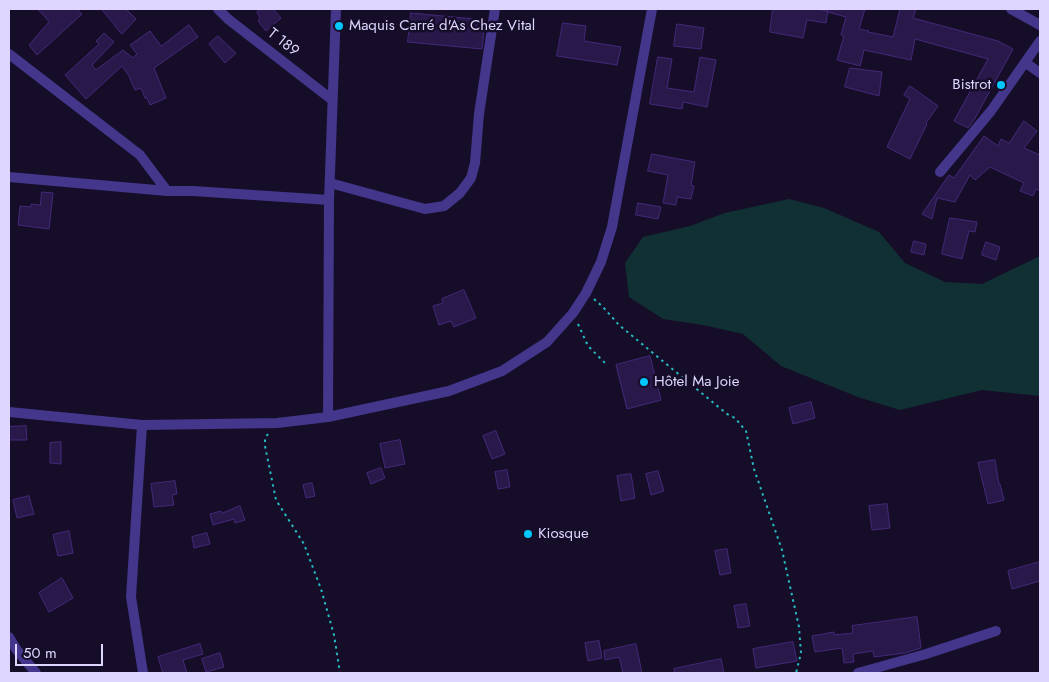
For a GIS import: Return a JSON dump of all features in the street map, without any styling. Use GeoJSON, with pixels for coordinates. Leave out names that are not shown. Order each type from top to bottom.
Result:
{"type":"FeatureCollection","features":[{"type":"Feature","properties":{"kind":"street","name":"T 189"},"geometry":{"type":"LineString","coordinates":[[218,9],[228,19],[331,99]]}},
{"type":"Feature","properties":{"kind":"street"},"geometry":{"type":"LineString","coordinates":[[328,417],[329,200],[331,99],[336,9]]}},
{"type":"Feature","properties":{"kind":"street"},"geometry":{"type":"LineString","coordinates":[[330,184],[425,209],[444,206],[460,193],[471,178],[475,163],[479,114],[495,9]]}},
{"type":"Feature","properties":{"kind":"street"},"geometry":{"type":"LineString","coordinates":[[9,412],[142,425],[277,423],[328,417],[449,391],[502,371],[547,342],[573,313],[586,293],[601,262],[612,227],[652,9]]}},
{"type":"Feature","properties":{"kind":"street"},"geometry":{"type":"LineString","coordinates":[[1011,9],[1040,25]]}},
{"type":"Feature","properties":{"kind":"street"},"geometry":{"type":"LineString","coordinates":[[940,172],[991,111],[1040,41]]}},
{"type":"Feature","properties":{"kind":"street"},"geometry":{"type":"LineString","coordinates":[[9,54],[140,155],[167,191]]}},
{"type":"Feature","properties":{"kind":"street"},"geometry":{"type":"LineString","coordinates":[[1026,63],[1040,73]]}},
{"type":"Feature","properties":{"kind":"street"},"geometry":{"type":"LineString","coordinates":[[9,178],[167,191],[329,200]]}},
{"type":"Feature","properties":{"kind":"street"},"geometry":{"type":"LineString","coordinates":[[142,425],[131,597],[143,673]]}},
{"type":"Feature","properties":{"kind":"street"},"geometry":{"type":"LineString","coordinates":[[858,673],[926,654],[996,631]]}},
{"type":"Feature","properties":{"kind":"street"},"geometry":{"type":"LineString","coordinates":[[9,637],[12,650],[36,673]]}},
{"type":"Feature","properties":{"kind":"path"},"geometry":{"type":"LineString","coordinates":[[586,293],[603,306],[620,325],[727,414],[735,418],[746,431],[754,469],[782,550],[797,618],[801,653],[796,673]]}},
{"type":"Feature","properties":{"kind":"path"},"geometry":{"type":"LineString","coordinates":[[573,313],[588,346],[606,364]]}},
{"type":"Feature","properties":{"kind":"path"},"geometry":{"type":"LineString","coordinates":[[277,423],[265,438],[276,500],[304,544],[321,589],[334,635],[340,673]]}},
{"type":"Feature","properties":{"kind":"green space"},"geometry":{"type":"Polygon","coordinates":[[[789,199],[824,208],[879,232],[905,263],[945,282],[982,284],[1040,256],[1040,396],[982,390],[900,410],[858,397],[781,366],[743,334],[663,319],[629,297],[625,263],[643,237],[690,226],[725,213],[789,199]]]}},
{"type":"Feature","properties":{"kind":"building"},"geometry":{"type":"Polygon","coordinates":[[[38,9],[76,9],[82,14],[37,55],[29,45],[49,22],[38,9]]]}},
{"type":"Feature","properties":{"kind":"building"},"geometry":{"type":"Polygon","coordinates":[[[102,9],[126,9],[136,19],[122,34],[102,9]]]}},
{"type":"Feature","properties":{"kind":"building"},"geometry":{"type":"Polygon","coordinates":[[[262,9],[273,9],[281,18],[266,31],[258,21],[260,18],[257,12],[262,9]]]}},
{"type":"Feature","properties":{"kind":"building"},"geometry":{"type":"Polygon","coordinates":[[[773,9],[815,9],[828,11],[826,23],[807,20],[803,38],[770,32],[773,9]]]}},
{"type":"Feature","properties":{"kind":"building"},"geometry":{"type":"Polygon","coordinates":[[[828,9],[865,9],[859,29],[893,37],[900,9],[916,9],[913,18],[998,41],[1013,49],[968,128],[954,121],[988,59],[915,39],[911,60],[864,50],[860,66],[837,60],[844,36],[841,35],[846,17],[828,12],[828,9]]]}},
{"type":"Feature","properties":{"kind":"building"},"geometry":{"type":"Polygon","coordinates":[[[411,13],[485,20],[482,49],[408,42],[411,13]]]}},
{"type":"Feature","properties":{"kind":"building"},"geometry":{"type":"Polygon","coordinates":[[[563,23],[586,26],[584,41],[621,47],[617,65],[557,56],[563,23]]]}},
{"type":"Feature","properties":{"kind":"building"},"geometry":{"type":"Polygon","coordinates":[[[677,24],[704,28],[701,49],[674,46],[677,24]]]}},
{"type":"Feature","properties":{"kind":"building"},"geometry":{"type":"Polygon","coordinates":[[[189,25],[198,37],[154,68],[166,98],[150,105],[141,88],[135,90],[122,66],[86,99],[65,75],[99,44],[96,41],[104,33],[114,42],[92,65],[96,70],[123,50],[133,58],[137,54],[130,45],[150,31],[161,46],[189,25]]]}},
{"type":"Feature","properties":{"kind":"building"},"geometry":{"type":"Polygon","coordinates":[[[218,36],[236,53],[225,63],[209,44],[218,36]]]}},
{"type":"Feature","properties":{"kind":"building"},"geometry":{"type":"Polygon","coordinates":[[[658,57],[672,59],[667,88],[694,92],[700,57],[716,60],[707,107],[683,102],[682,109],[650,104],[658,57]]]}},
{"type":"Feature","properties":{"kind":"building"},"geometry":{"type":"Polygon","coordinates":[[[850,68],[882,72],[879,96],[845,87],[850,68]]]}},
{"type":"Feature","properties":{"kind":"building"},"geometry":{"type":"Polygon","coordinates":[[[910,86],[938,106],[926,123],[910,159],[887,147],[910,99],[904,95],[910,86]]]}},
{"type":"Feature","properties":{"kind":"building"},"geometry":{"type":"Polygon","coordinates":[[[1024,121],[1037,131],[1024,148],[1040,155],[1040,191],[1036,189],[1033,196],[1020,191],[1024,183],[990,167],[975,180],[970,175],[955,202],[937,198],[932,219],[922,214],[949,175],[954,178],[984,136],[998,146],[1001,139],[1009,143],[1024,121]]]}},
{"type":"Feature","properties":{"kind":"building"},"geometry":{"type":"Polygon","coordinates":[[[652,154],[695,162],[691,185],[694,186],[691,199],[677,197],[676,205],[663,203],[668,175],[648,171],[652,154]]]}},
{"type":"Feature","properties":{"kind":"building"},"geometry":{"type":"Polygon","coordinates":[[[42,192],[53,193],[49,229],[18,225],[20,206],[31,207],[31,204],[40,205],[42,192]]]}},
{"type":"Feature","properties":{"kind":"building"},"geometry":{"type":"Polygon","coordinates":[[[638,203],[661,207],[658,219],[636,215],[638,203]]]}},
{"type":"Feature","properties":{"kind":"building"},"geometry":{"type":"Polygon","coordinates":[[[950,218],[977,222],[975,232],[969,231],[962,259],[942,254],[950,218]]]}},
{"type":"Feature","properties":{"kind":"building"},"geometry":{"type":"Polygon","coordinates":[[[914,241],[926,244],[924,255],[911,252],[914,241]]]}},
{"type":"Feature","properties":{"kind":"building"},"geometry":{"type":"Polygon","coordinates":[[[986,242],[1000,247],[996,260],[982,255],[986,242]]]}},
{"type":"Feature","properties":{"kind":"building"},"geometry":{"type":"Polygon","coordinates":[[[464,290],[476,318],[454,327],[451,321],[439,325],[433,306],[443,303],[442,299],[464,290]]]}},
{"type":"Feature","properties":{"kind":"building"},"geometry":{"type":"Polygon","coordinates":[[[650,356],[661,400],[627,409],[616,365],[650,356]]]}},
{"type":"Feature","properties":{"kind":"building"},"geometry":{"type":"Polygon","coordinates":[[[811,402],[815,418],[793,424],[789,408],[811,402]]]}},
{"type":"Feature","properties":{"kind":"building"},"geometry":{"type":"Polygon","coordinates":[[[26,426],[27,440],[9,440],[9,427],[26,426]]]}},
{"type":"Feature","properties":{"kind":"building"},"geometry":{"type":"Polygon","coordinates":[[[496,431],[505,454],[492,459],[483,436],[496,431]]]}},
{"type":"Feature","properties":{"kind":"building"},"geometry":{"type":"Polygon","coordinates":[[[400,440],[405,464],[385,468],[380,444],[400,440]]]}},
{"type":"Feature","properties":{"kind":"building"},"geometry":{"type":"Polygon","coordinates":[[[61,442],[61,464],[50,463],[50,443],[61,442]]]}},
{"type":"Feature","properties":{"kind":"building"},"geometry":{"type":"Polygon","coordinates":[[[995,460],[1004,500],[988,504],[978,463],[995,460]]]}},
{"type":"Feature","properties":{"kind":"building"},"geometry":{"type":"Polygon","coordinates":[[[381,468],[385,478],[371,484],[367,473],[381,468]]]}},
{"type":"Feature","properties":{"kind":"building"},"geometry":{"type":"Polygon","coordinates":[[[507,470],[510,487],[498,489],[495,472],[507,470]]]}},
{"type":"Feature","properties":{"kind":"building"},"geometry":{"type":"Polygon","coordinates":[[[658,471],[664,491],[651,495],[646,474],[658,471]]]}},
{"type":"Feature","properties":{"kind":"building"},"geometry":{"type":"Polygon","coordinates":[[[631,474],[635,498],[621,501],[617,476],[631,474]]]}},
{"type":"Feature","properties":{"kind":"building"},"geometry":{"type":"Polygon","coordinates":[[[175,481],[177,494],[172,495],[174,505],[154,507],[151,484],[175,481]]]}},
{"type":"Feature","properties":{"kind":"building"},"geometry":{"type":"Polygon","coordinates":[[[312,483],[315,496],[306,498],[303,485],[312,483]]]}},
{"type":"Feature","properties":{"kind":"building"},"geometry":{"type":"Polygon","coordinates":[[[29,496],[34,514],[17,518],[13,500],[29,496]]]}},
{"type":"Feature","properties":{"kind":"building"},"geometry":{"type":"Polygon","coordinates":[[[887,504],[890,528],[872,530],[869,506],[887,504]]]}},
{"type":"Feature","properties":{"kind":"building"},"geometry":{"type":"Polygon","coordinates":[[[240,506],[245,520],[235,523],[234,519],[213,525],[210,514],[221,511],[222,513],[240,506]]]}},
{"type":"Feature","properties":{"kind":"building"},"geometry":{"type":"Polygon","coordinates":[[[69,531],[73,553],[58,556],[53,535],[69,531]]]}},
{"type":"Feature","properties":{"kind":"building"},"geometry":{"type":"Polygon","coordinates":[[[207,533],[210,544],[194,548],[192,537],[207,533]]]}},
{"type":"Feature","properties":{"kind":"building"},"geometry":{"type":"Polygon","coordinates":[[[727,549],[731,573],[720,575],[715,551],[727,549]]]}},
{"type":"Feature","properties":{"kind":"building"},"geometry":{"type":"Polygon","coordinates":[[[1040,562],[1040,581],[1012,589],[1008,571],[1040,562]]]}},
{"type":"Feature","properties":{"kind":"building"},"geometry":{"type":"Polygon","coordinates":[[[62,578],[73,598],[49,612],[39,593],[62,578]]]}},
{"type":"Feature","properties":{"kind":"building"},"geometry":{"type":"Polygon","coordinates":[[[746,604],[750,626],[738,628],[734,606],[746,604]]]}},
{"type":"Feature","properties":{"kind":"building"},"geometry":{"type":"Polygon","coordinates":[[[917,617],[921,648],[905,653],[874,657],[873,651],[853,654],[854,662],[844,663],[842,648],[815,652],[812,636],[834,632],[834,635],[853,633],[852,626],[917,617]]]}},
{"type":"Feature","properties":{"kind":"building"},"geometry":{"type":"Polygon","coordinates":[[[599,641],[602,658],[588,661],[585,643],[599,641]]]}},
{"type":"Feature","properties":{"kind":"building"},"geometry":{"type":"Polygon","coordinates":[[[793,642],[797,661],[756,668],[753,649],[793,642]]]}},
{"type":"Feature","properties":{"kind":"building"},"geometry":{"type":"Polygon","coordinates":[[[200,644],[203,654],[183,660],[187,673],[163,673],[158,657],[200,644]]]}},
{"type":"Feature","properties":{"kind":"building"},"geometry":{"type":"Polygon","coordinates":[[[636,644],[642,673],[623,673],[619,657],[605,660],[604,651],[636,644]]]}},
{"type":"Feature","properties":{"kind":"building"},"geometry":{"type":"Polygon","coordinates":[[[220,653],[224,667],[206,672],[202,659],[220,653]]]}},
{"type":"Feature","properties":{"kind":"building"},"geometry":{"type":"Polygon","coordinates":[[[721,659],[724,673],[675,673],[674,669],[721,659]]]}},
{"type":"Feature","properties":{"kind":"place","name":"Maquis Carré d'As Chez Vital"},"geometry":{"type":"Point","coordinates":[339,26]}},
{"type":"Feature","properties":{"kind":"place","name":"Bistrot"},"geometry":{"type":"Point","coordinates":[1001,85]}},
{"type":"Feature","properties":{"kind":"place","name":"Hôtel Ma Joie"},"geometry":{"type":"Point","coordinates":[644,382]}},
{"type":"Feature","properties":{"kind":"place","name":"Kiosque"},"geometry":{"type":"Point","coordinates":[528,534]}}]}
